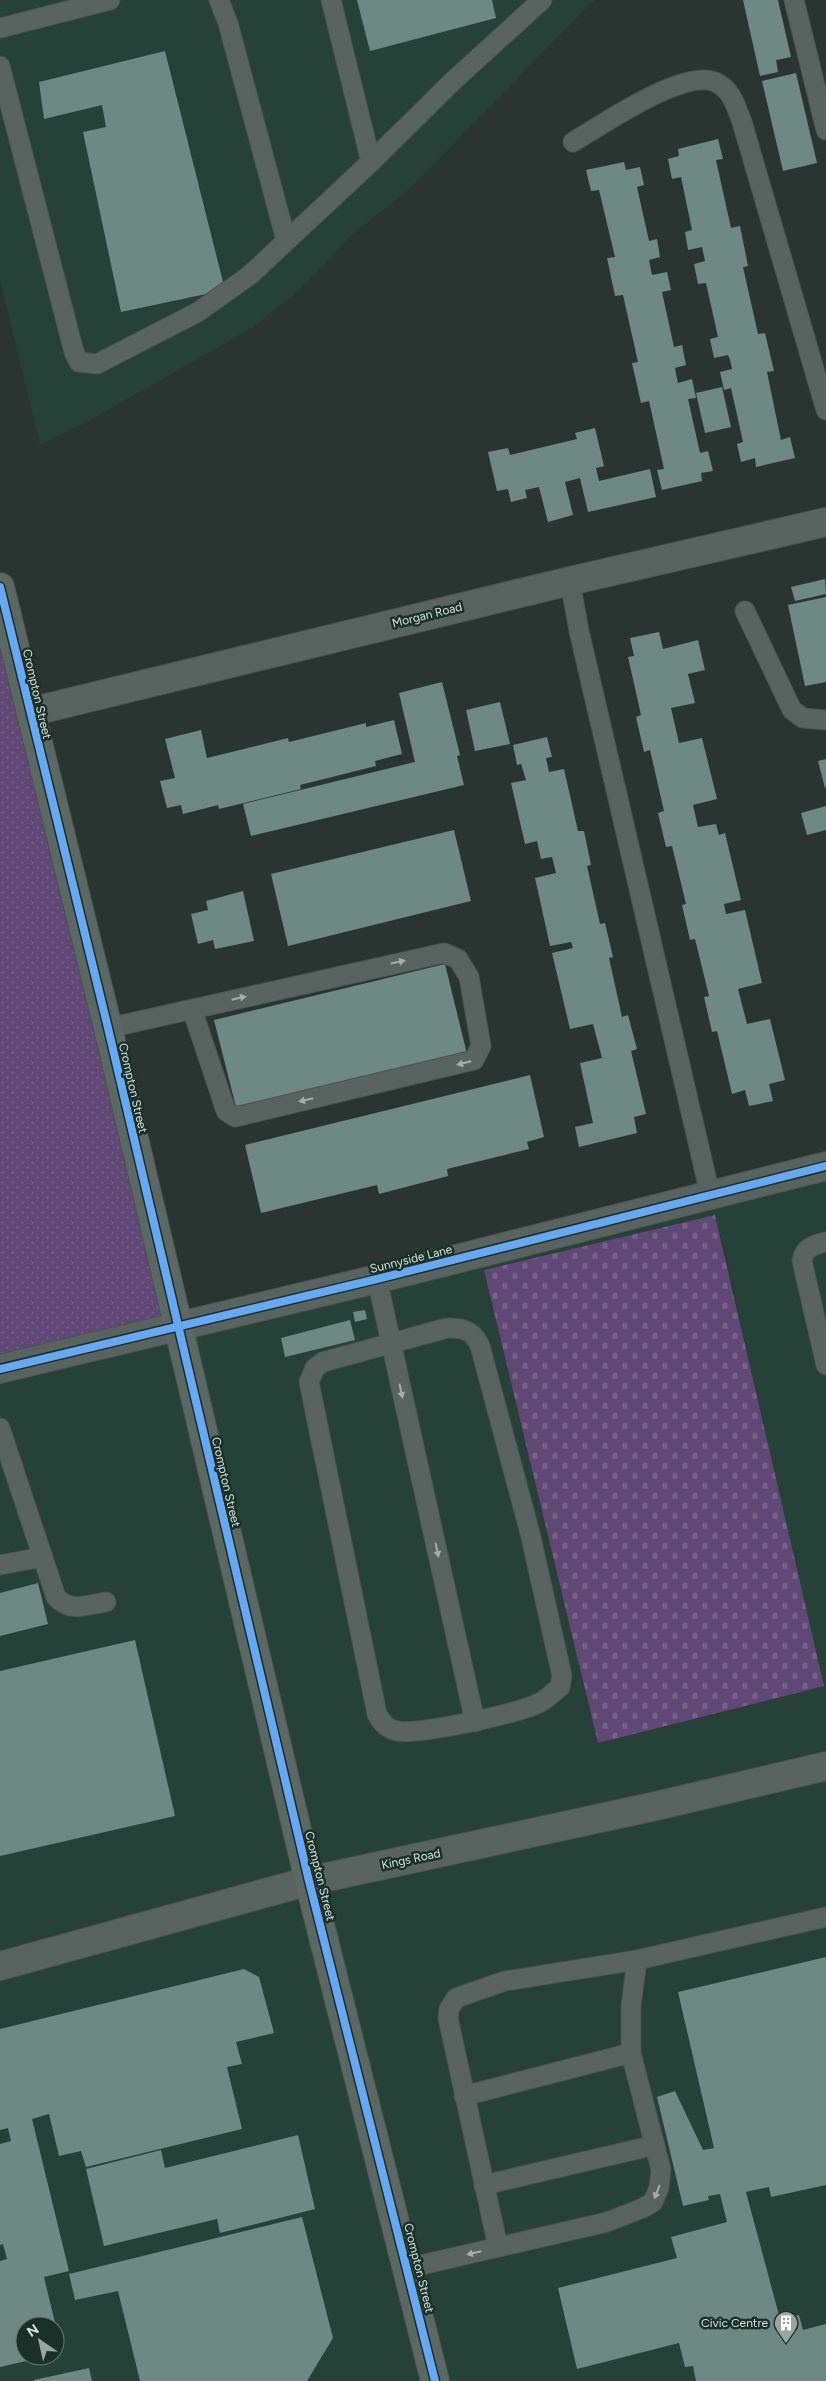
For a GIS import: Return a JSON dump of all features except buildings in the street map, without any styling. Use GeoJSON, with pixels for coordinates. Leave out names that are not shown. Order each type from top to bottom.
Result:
{"type":"FeatureCollection","features":[{"type":"Feature","properties":{"kind":"street","name":"Morgan Road"},"geometry":{"type":"LineString","coordinates":[[30,712],[570,581],[826,522]]}},
{"type":"Feature","properties":{"kind":"street","name":"Crompton Street"},"geometry":{"type":"LineString","coordinates":[[0,587],[108,1028],[309,1881],[435,2381]]}},
{"type":"Feature","properties":{"kind":"street","name":"Sunnyside Lane"},"geometry":{"type":"LineString","coordinates":[[0,1368],[377,1279],[826,1166]]}},
{"type":"Feature","properties":{"kind":"street","name":"Kings Road"},"geometry":{"type":"LineString","coordinates":[[0,1966],[309,1881],[656,1806],[826,1766]]}},
{"type":"Feature","properties":{"kind":"lane"},"geometry":{"type":"LineString","coordinates":[[0,28],[86,3],[110,0]]}},
{"type":"Feature","properties":{"kind":"lane"},"geometry":{"type":"LineString","coordinates":[[219,0],[228,23],[286,240]]}},
{"type":"Feature","properties":{"kind":"lane"},"geometry":{"type":"LineString","coordinates":[[331,0],[371,162]]}},
{"type":"Feature","properties":{"kind":"lane"},"geometry":{"type":"LineString","coordinates":[[0,66],[74,352],[79,362],[97,364],[198,312],[250,275],[371,162],[453,81],[542,0]]}},
{"type":"Feature","properties":{"kind":"lane"},"geometry":{"type":"LineString","coordinates":[[794,0],[826,130]]}},
{"type":"Feature","properties":{"kind":"lane"},"geometry":{"type":"LineString","coordinates":[[573,142],[674,85],[701,79],[715,82],[731,95],[742,122],[826,410]]}},
{"type":"Feature","properties":{"kind":"lane"},"geometry":{"type":"LineString","coordinates":[[570,581],[578,631],[710,1194]]}},
{"type":"Feature","properties":{"kind":"lane"},"geometry":{"type":"LineString","coordinates":[[745,611],[792,710],[802,718],[826,720]]}},
{"type":"Feature","properties":{"kind":"lane"},"geometry":{"type":"LineString","coordinates":[[108,1028],[192,1009],[444,952],[458,959],[469,977],[481,1046],[474,1060],[235,1117],[226,1111],[192,1009]]}},
{"type":"Feature","properties":{"kind":"lane"},"geometry":{"type":"LineString","coordinates":[[826,1242],[808,1249],[803,1255],[802,1261],[826,1365]]}},
{"type":"Feature","properties":{"kind":"lane"},"geometry":{"type":"LineString","coordinates":[[377,1279],[475,1722]]}},
{"type":"Feature","properties":{"kind":"lane"},"geometry":{"type":"LineString","coordinates":[[447,1328],[460,1328],[469,1331],[476,1338],[530,1532],[562,1676],[560,1686],[538,1704],[475,1722],[407,1731],[395,1730],[386,1726],[377,1714],[309,1382],[315,1368],[323,1362],[447,1328]]}},
{"type":"Feature","properties":{"kind":"lane"},"geometry":{"type":"LineString","coordinates":[[0,1428],[56,1597],[62,1604],[74,1607],[106,1602]]}},
{"type":"Feature","properties":{"kind":"lane"},"geometry":{"type":"LineString","coordinates":[[0,1565],[43,1557]]}},
{"type":"Feature","properties":{"kind":"lane"},"geometry":{"type":"LineString","coordinates":[[498,2247],[448,2018],[449,2009],[456,1998],[505,1981],[637,1960],[826,1917]]}},
{"type":"Feature","properties":{"kind":"lane"},"geometry":{"type":"LineString","coordinates":[[408,2268],[608,2222],[653,2202],[659,2188],[661,2170],[632,2053],[631,2006],[637,1960]]}},
{"type":"Feature","properties":{"kind":"lane"},"geometry":{"type":"LineString","coordinates":[[464,2096],[632,2053]]}},
{"type":"Feature","properties":{"kind":"lane"},"geometry":{"type":"LineString","coordinates":[[484,2185],[655,2145]]}},
{"type":"Feature","properties":{"kind":"shaded area"},"geometry":{"type":"Polygon","coordinates":[[[0,0],[594,0],[411,187],[354,233],[297,292],[252,328],[83,424],[40,445],[0,280],[0,0]]]}},
{"type":"Feature","properties":{"kind":"shaded area"},"geometry":{"type":"Polygon","coordinates":[[[826,1166],[826,2381],[0,2381],[0,1368],[826,1166]],[[715,1216],[485,1271],[598,1743],[823,1686],[721,1235],[715,1216]]]}},
{"type":"Feature","properties":{"kind":"green space"},"geometry":{"type":"Polygon","coordinates":[[[0,587],[177,1325],[0,1368],[0,587]]]}},
{"type":"Feature","properties":{"kind":"green space"},"geometry":{"type":"Polygon","coordinates":[[[715,1215],[824,1686],[598,1743],[484,1270],[715,1215]]]}},
{"type":"Feature","properties":{"kind":"cycle path"},"geometry":{"type":"LineString","coordinates":[[0,587],[108,1028],[309,1881],[435,2381]]}},
{"type":"Feature","properties":{"kind":"cycle path"},"geometry":{"type":"LineString","coordinates":[[0,1369],[377,1279],[826,1166]]}},
{"type":"Feature","properties":{"kind":"place","name":"Civic Centre"},"geometry":{"type":"Point","coordinates":[786,2344]}}]}
